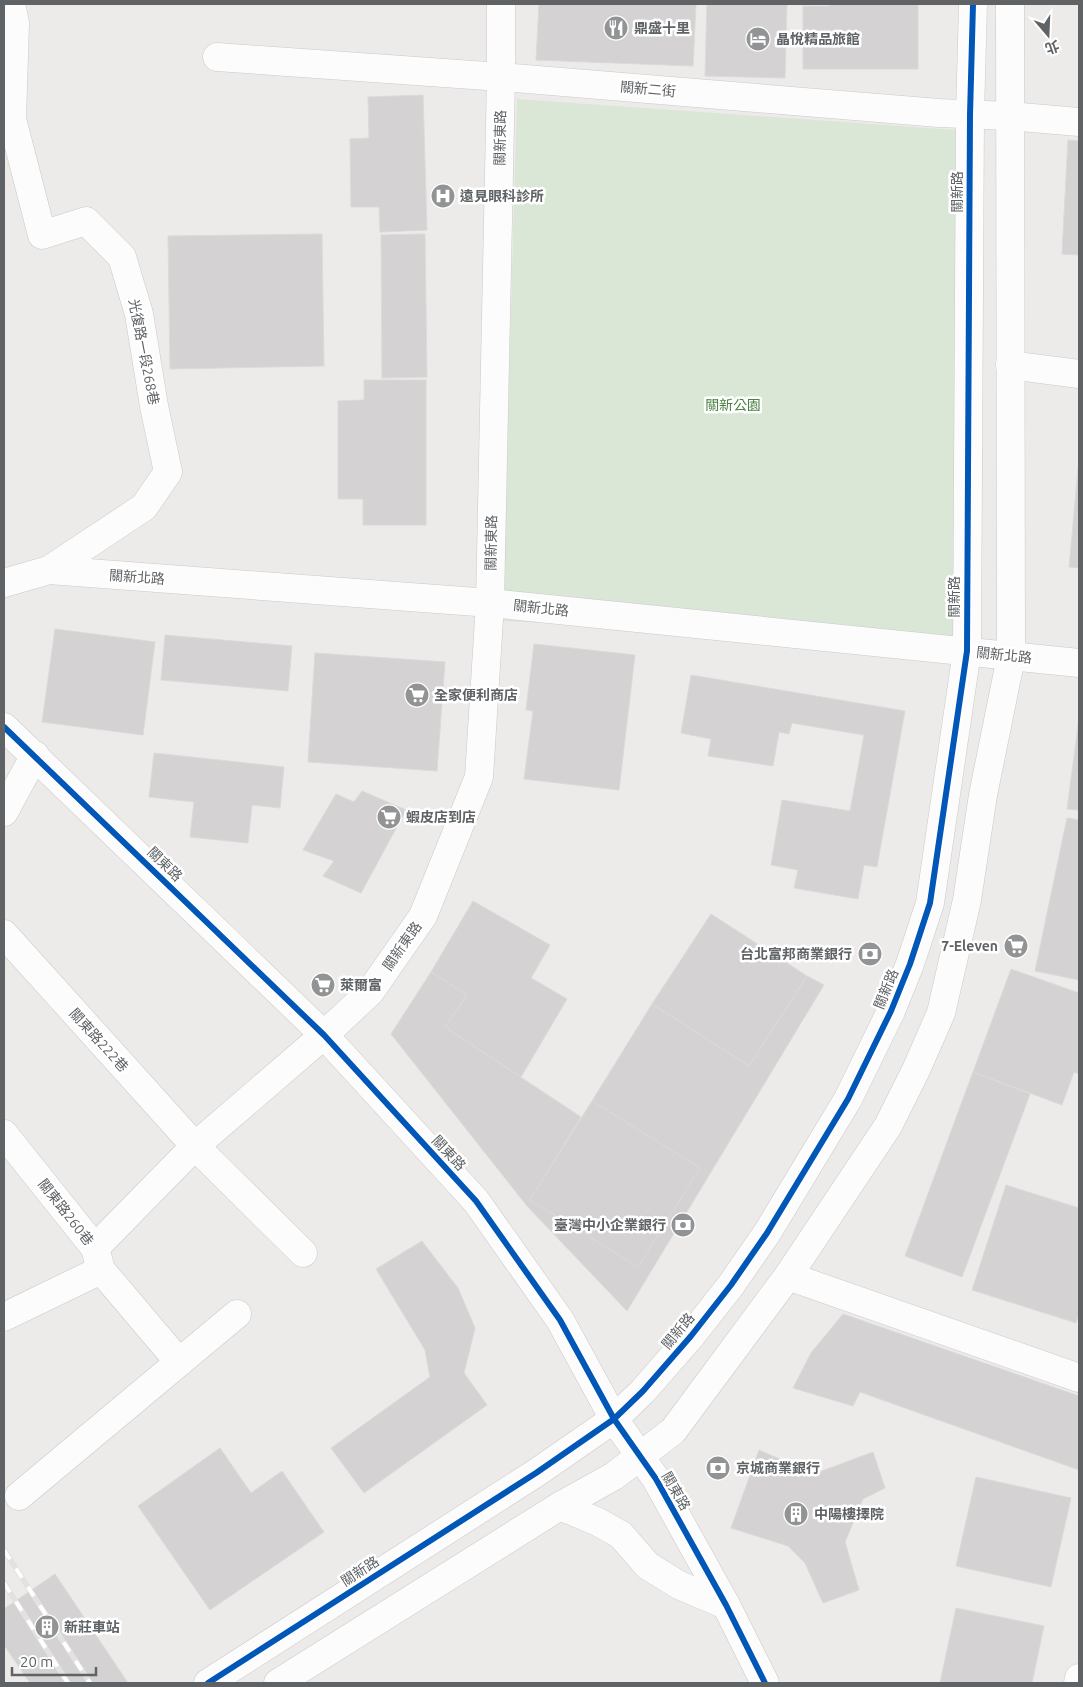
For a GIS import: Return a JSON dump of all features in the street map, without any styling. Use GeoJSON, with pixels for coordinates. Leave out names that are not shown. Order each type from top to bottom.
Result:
{"type":"FeatureCollection","features":[{"type":"Feature","properties":{"kind":"street","name":"關新東路"},"geometry":{"type":"LineString","coordinates":[[4,1317],[98,1259],[195,1146],[324,1035],[370,992],[423,916],[479,777],[490,603],[501,4]]}},
{"type":"Feature","properties":{"kind":"street","name":"關新路"},"geometry":{"type":"LineString","coordinates":[[222,1680],[536,1474],[614,1419],[643,1391],[691,1336],[767,1233],[848,1099],[891,1011],[910,964],[930,903],[967,651],[970,115],[973,4]]}},
{"type":"Feature","properties":{"kind":"street"},"geometry":{"type":"LineString","coordinates":[[278,1683],[560,1506],[614,1476],[673,1431],[788,1276],[888,1126],[916,1070],[941,1013],[967,900],[983,795],[1012,657],[1010,4]]}},
{"type":"Feature","properties":{"kind":"street","name":"光復路一段268巷"},"geometry":{"type":"LineString","coordinates":[[10,18],[12,119],[42,235],[86,221],[122,257],[139,314],[154,406],[168,472],[144,507],[49,570]]}},
{"type":"Feature","properties":{"kind":"street","name":"關新二街"},"geometry":{"type":"LineString","coordinates":[[217,57],[1079,122]]}},
{"type":"Feature","properties":{"kind":"street"},"geometry":{"type":"LineString","coordinates":[[1010,365],[1079,374]]}},
{"type":"Feature","properties":{"kind":"street","name":"關新北路"},"geometry":{"type":"LineString","coordinates":[[4,583],[49,570],[490,603],[1079,663]]}},
{"type":"Feature","properties":{"kind":"street","name":"關東路"},"geometry":{"type":"LineString","coordinates":[[4,727],[324,1035],[476,1201],[560,1320],[614,1419],[656,1480],[726,1605],[766,1683]]}},
{"type":"Feature","properties":{"kind":"street"},"geometry":{"type":"LineString","coordinates":[[4,812],[35,756]]}},
{"type":"Feature","properties":{"kind":"street","name":"關東路222巷"},"geometry":{"type":"LineString","coordinates":[[4,934],[195,1146]]}},
{"type":"Feature","properties":{"kind":"street","name":"關東路260巷"},"geometry":{"type":"LineString","coordinates":[[4,1134],[98,1259],[179,1362]]}},
{"type":"Feature","properties":{"kind":"street"},"geometry":{"type":"LineString","coordinates":[[195,1146],[303,1253]]}},
{"type":"Feature","properties":{"kind":"street"},"geometry":{"type":"LineString","coordinates":[[788,1276],[1079,1378]]}},
{"type":"Feature","properties":{"kind":"street"},"geometry":{"type":"LineString","coordinates":[[19,1496],[237,1314]]}},
{"type":"Feature","properties":{"kind":"street"},"geometry":{"type":"LineString","coordinates":[[560,1506],[598,1522],[620,1535],[648,1566],[679,1586],[726,1605]]}},
{"type":"Feature","properties":{"kind":"street"},"geometry":{"type":"LineString","coordinates":[[1078,1683],[1079,1678]]}},
{"type":"Feature","properties":{"kind":"green space","name":"關新公園"},"geometry":{"type":"Polygon","coordinates":[[[517,99],[957,130],[958,640],[502,621],[517,99]]]}},
{"type":"Feature","properties":{"kind":"building","name":"鼎盛十里"},"geometry":{"type":"Polygon","coordinates":[[[539,4],[696,4],[693,66],[536,60],[539,4]]]}},
{"type":"Feature","properties":{"kind":"building"},"geometry":{"type":"Polygon","coordinates":[[[707,4],[787,4],[785,78],[705,76],[707,4]]]}},
{"type":"Feature","properties":{"kind":"building"},"geometry":{"type":"Polygon","coordinates":[[[829,4],[918,4],[918,69],[803,69],[803,6],[829,6],[829,4]]]}},
{"type":"Feature","properties":{"kind":"building"},"geometry":{"type":"Polygon","coordinates":[[[423,95],[427,230],[380,232],[379,207],[351,207],[350,139],[369,138],[368,97],[423,95]]]}},
{"type":"Feature","properties":{"kind":"building"},"geometry":{"type":"Polygon","coordinates":[[[1068,140],[1079,141],[1079,255],[1062,254],[1068,140]]]}},
{"type":"Feature","properties":{"kind":"building"},"geometry":{"type":"Polygon","coordinates":[[[322,234],[324,366],[170,369],[168,236],[322,234]]]}},
{"type":"Feature","properties":{"kind":"building"},"geometry":{"type":"Polygon","coordinates":[[[425,234],[427,377],[382,378],[381,235],[425,234]]]}},
{"type":"Feature","properties":{"kind":"building"},"geometry":{"type":"Polygon","coordinates":[[[364,380],[426,380],[426,525],[363,525],[363,499],[338,499],[338,401],[364,400],[364,380]]]}},
{"type":"Feature","properties":{"kind":"building"},"geometry":{"type":"Polygon","coordinates":[[[1079,459],[1079,568],[1069,567],[1079,459]]]}},
{"type":"Feature","properties":{"kind":"building"},"geometry":{"type":"Polygon","coordinates":[[[55,629],[155,642],[143,735],[42,722],[55,629]]]}},
{"type":"Feature","properties":{"kind":"building"},"geometry":{"type":"Polygon","coordinates":[[[165,635],[292,646],[288,691],[161,680],[165,635]]]}},
{"type":"Feature","properties":{"kind":"building"},"geometry":{"type":"Polygon","coordinates":[[[534,644],[635,655],[619,790],[524,779],[533,711],[526,710],[534,644]]]}},
{"type":"Feature","properties":{"kind":"building"},"geometry":{"type":"Polygon","coordinates":[[[315,653],[445,662],[437,771],[308,762],[315,653]]]}},
{"type":"Feature","properties":{"kind":"building"},"geometry":{"type":"Polygon","coordinates":[[[691,675],[905,711],[877,867],[864,865],[858,899],[794,888],[798,870],[771,865],[782,800],[850,811],[864,735],[792,723],[789,734],[779,732],[773,766],[708,756],[711,739],[681,733],[691,675]]]}},
{"type":"Feature","properties":{"kind":"building"},"geometry":{"type":"Polygon","coordinates":[[[1079,718],[1079,810],[1067,809],[1079,718]]]}},
{"type":"Feature","properties":{"kind":"building"},"geometry":{"type":"Polygon","coordinates":[[[154,753],[284,767],[280,808],[252,805],[248,843],[190,837],[194,802],[149,797],[154,753]]]}},
{"type":"Feature","properties":{"kind":"building"},"geometry":{"type":"Polygon","coordinates":[[[362,791],[406,810],[361,893],[323,876],[334,861],[303,850],[336,794],[354,802],[362,791]]]}},
{"type":"Feature","properties":{"kind":"building"},"geometry":{"type":"Polygon","coordinates":[[[1067,818],[1079,820],[1079,980],[1035,971],[1067,818]]]}},
{"type":"Feature","properties":{"kind":"building"},"geometry":{"type":"Polygon","coordinates":[[[473,901],[550,945],[531,978],[567,999],[521,1077],[445,1027],[467,995],[431,972],[473,901]]]}},
{"type":"Feature","properties":{"kind":"building"},"geometry":{"type":"Polygon","coordinates":[[[711,914],[807,976],[749,1066],[652,1004],[711,914]]]}},
{"type":"Feature","properties":{"kind":"building"},"geometry":{"type":"Polygon","coordinates":[[[1011,969],[1079,993],[1079,1074],[1074,1072],[1062,1105],[973,1072],[1011,969]]]}},
{"type":"Feature","properties":{"kind":"building"},"geometry":{"type":"Polygon","coordinates":[[[431,972],[467,995],[445,1027],[581,1117],[530,1200],[638,1267],[700,1168],[592,1101],[652,1004],[749,1066],[807,976],[824,985],[627,1311],[527,1206],[391,1034],[431,972]]]}},
{"type":"Feature","properties":{"kind":"building"},"geometry":{"type":"Polygon","coordinates":[[[973,1072],[1030,1094],[962,1277],[905,1256],[973,1072]]]}},
{"type":"Feature","properties":{"kind":"building"},"geometry":{"type":"Polygon","coordinates":[[[592,1101],[700,1168],[638,1267],[530,1200],[592,1101]]]}},
{"type":"Feature","properties":{"kind":"building"},"geometry":{"type":"Polygon","coordinates":[[[1006,1185],[1079,1208],[1079,1313],[1076,1323],[972,1290],[1006,1185]]]}},
{"type":"Feature","properties":{"kind":"building"},"geometry":{"type":"Polygon","coordinates":[[[422,1241],[458,1288],[475,1328],[464,1373],[487,1405],[364,1493],[331,1448],[430,1377],[425,1350],[376,1269],[422,1241]]]}},
{"type":"Feature","properties":{"kind":"building"},"geometry":{"type":"Polygon","coordinates":[[[843,1314],[1079,1396],[1079,1470],[860,1392],[853,1406],[793,1388],[811,1353],[843,1314]]]}},
{"type":"Feature","properties":{"kind":"building"},"geometry":{"type":"Polygon","coordinates":[[[220,1448],[251,1493],[282,1471],[324,1532],[210,1610],[138,1506],[220,1448]]]}},
{"type":"Feature","properties":{"kind":"building","name":"中陽樓擇院"},"geometry":{"type":"Polygon","coordinates":[[[759,1450],[814,1474],[873,1452],[885,1488],[863,1499],[845,1542],[859,1590],[823,1603],[805,1563],[788,1546],[731,1528],[759,1450]]]}},
{"type":"Feature","properties":{"kind":"building"},"geometry":{"type":"Polygon","coordinates":[[[976,1477],[1071,1498],[1051,1587],[956,1566],[976,1477]]]}},
{"type":"Feature","properties":{"kind":"building","name":"新莊車站"},"geometry":{"type":"Polygon","coordinates":[[[55,1574],[128,1683],[30,1683],[4,1645],[4,1609],[55,1574]]]}},
{"type":"Feature","properties":{"kind":"building"},"geometry":{"type":"Polygon","coordinates":[[[956,1608],[1044,1626],[1032,1683],[940,1683],[956,1608]]]}},
{"type":"Feature","properties":{"kind":"railway"},"geometry":{"type":"LineString","coordinates":[[4,1550],[90,1683]]}},
{"type":"Feature","properties":{"kind":"railway"},"geometry":{"type":"LineString","coordinates":[[4,1583],[68,1683]]}},
{"type":"Feature","properties":{"kind":"cycle path"},"geometry":{"type":"LineString","coordinates":[[208,1683],[536,1473],[614,1419],[643,1391],[691,1336],[731,1285],[767,1233],[848,1099],[891,1011],[910,964],[930,903],[967,651],[970,115],[973,4]]}},
{"type":"Feature","properties":{"kind":"cycle path"},"geometry":{"type":"LineString","coordinates":[[4,727],[324,1035],[476,1201],[560,1320],[614,1419],[656,1479],[726,1605],[765,1683]]}},
{"type":"Feature","properties":{"kind":"place","name":"鼎盛十里"},"geometry":{"type":"Point","coordinates":[616,28]}},
{"type":"Feature","properties":{"kind":"place","name":"晶悅精品旅館"},"geometry":{"type":"Point","coordinates":[758,39]}},
{"type":"Feature","properties":{"kind":"place","name":"遠見眼科診所"},"geometry":{"type":"Point","coordinates":[443,196]}},
{"type":"Feature","properties":{"kind":"place","name":"全家便利商店"},"geometry":{"type":"Point","coordinates":[417,695]}},
{"type":"Feature","properties":{"kind":"place","name":"蝦皮店到店"},"geometry":{"type":"Point","coordinates":[389,817]}},
{"type":"Feature","properties":{"kind":"place","name":"7-Eleven"},"geometry":{"type":"Point","coordinates":[1016,946]}},
{"type":"Feature","properties":{"kind":"place","name":"台北富邦商業銀行"},"geometry":{"type":"Point","coordinates":[870,954]}},
{"type":"Feature","properties":{"kind":"place","name":"萊爾富"},"geometry":{"type":"Point","coordinates":[323,985]}},
{"type":"Feature","properties":{"kind":"place","name":"臺灣中小企業銀行"},"geometry":{"type":"Point","coordinates":[683,1225]}},
{"type":"Feature","properties":{"kind":"place","name":"京城商業銀行"},"geometry":{"type":"Point","coordinates":[718,1468]}},
{"type":"Feature","properties":{"kind":"place","name":"中陽樓擇院"},"geometry":{"type":"Point","coordinates":[796,1514]}},
{"type":"Feature","properties":{"kind":"place","name":"新莊車站"},"geometry":{"type":"Point","coordinates":[47,1627]}}]}
